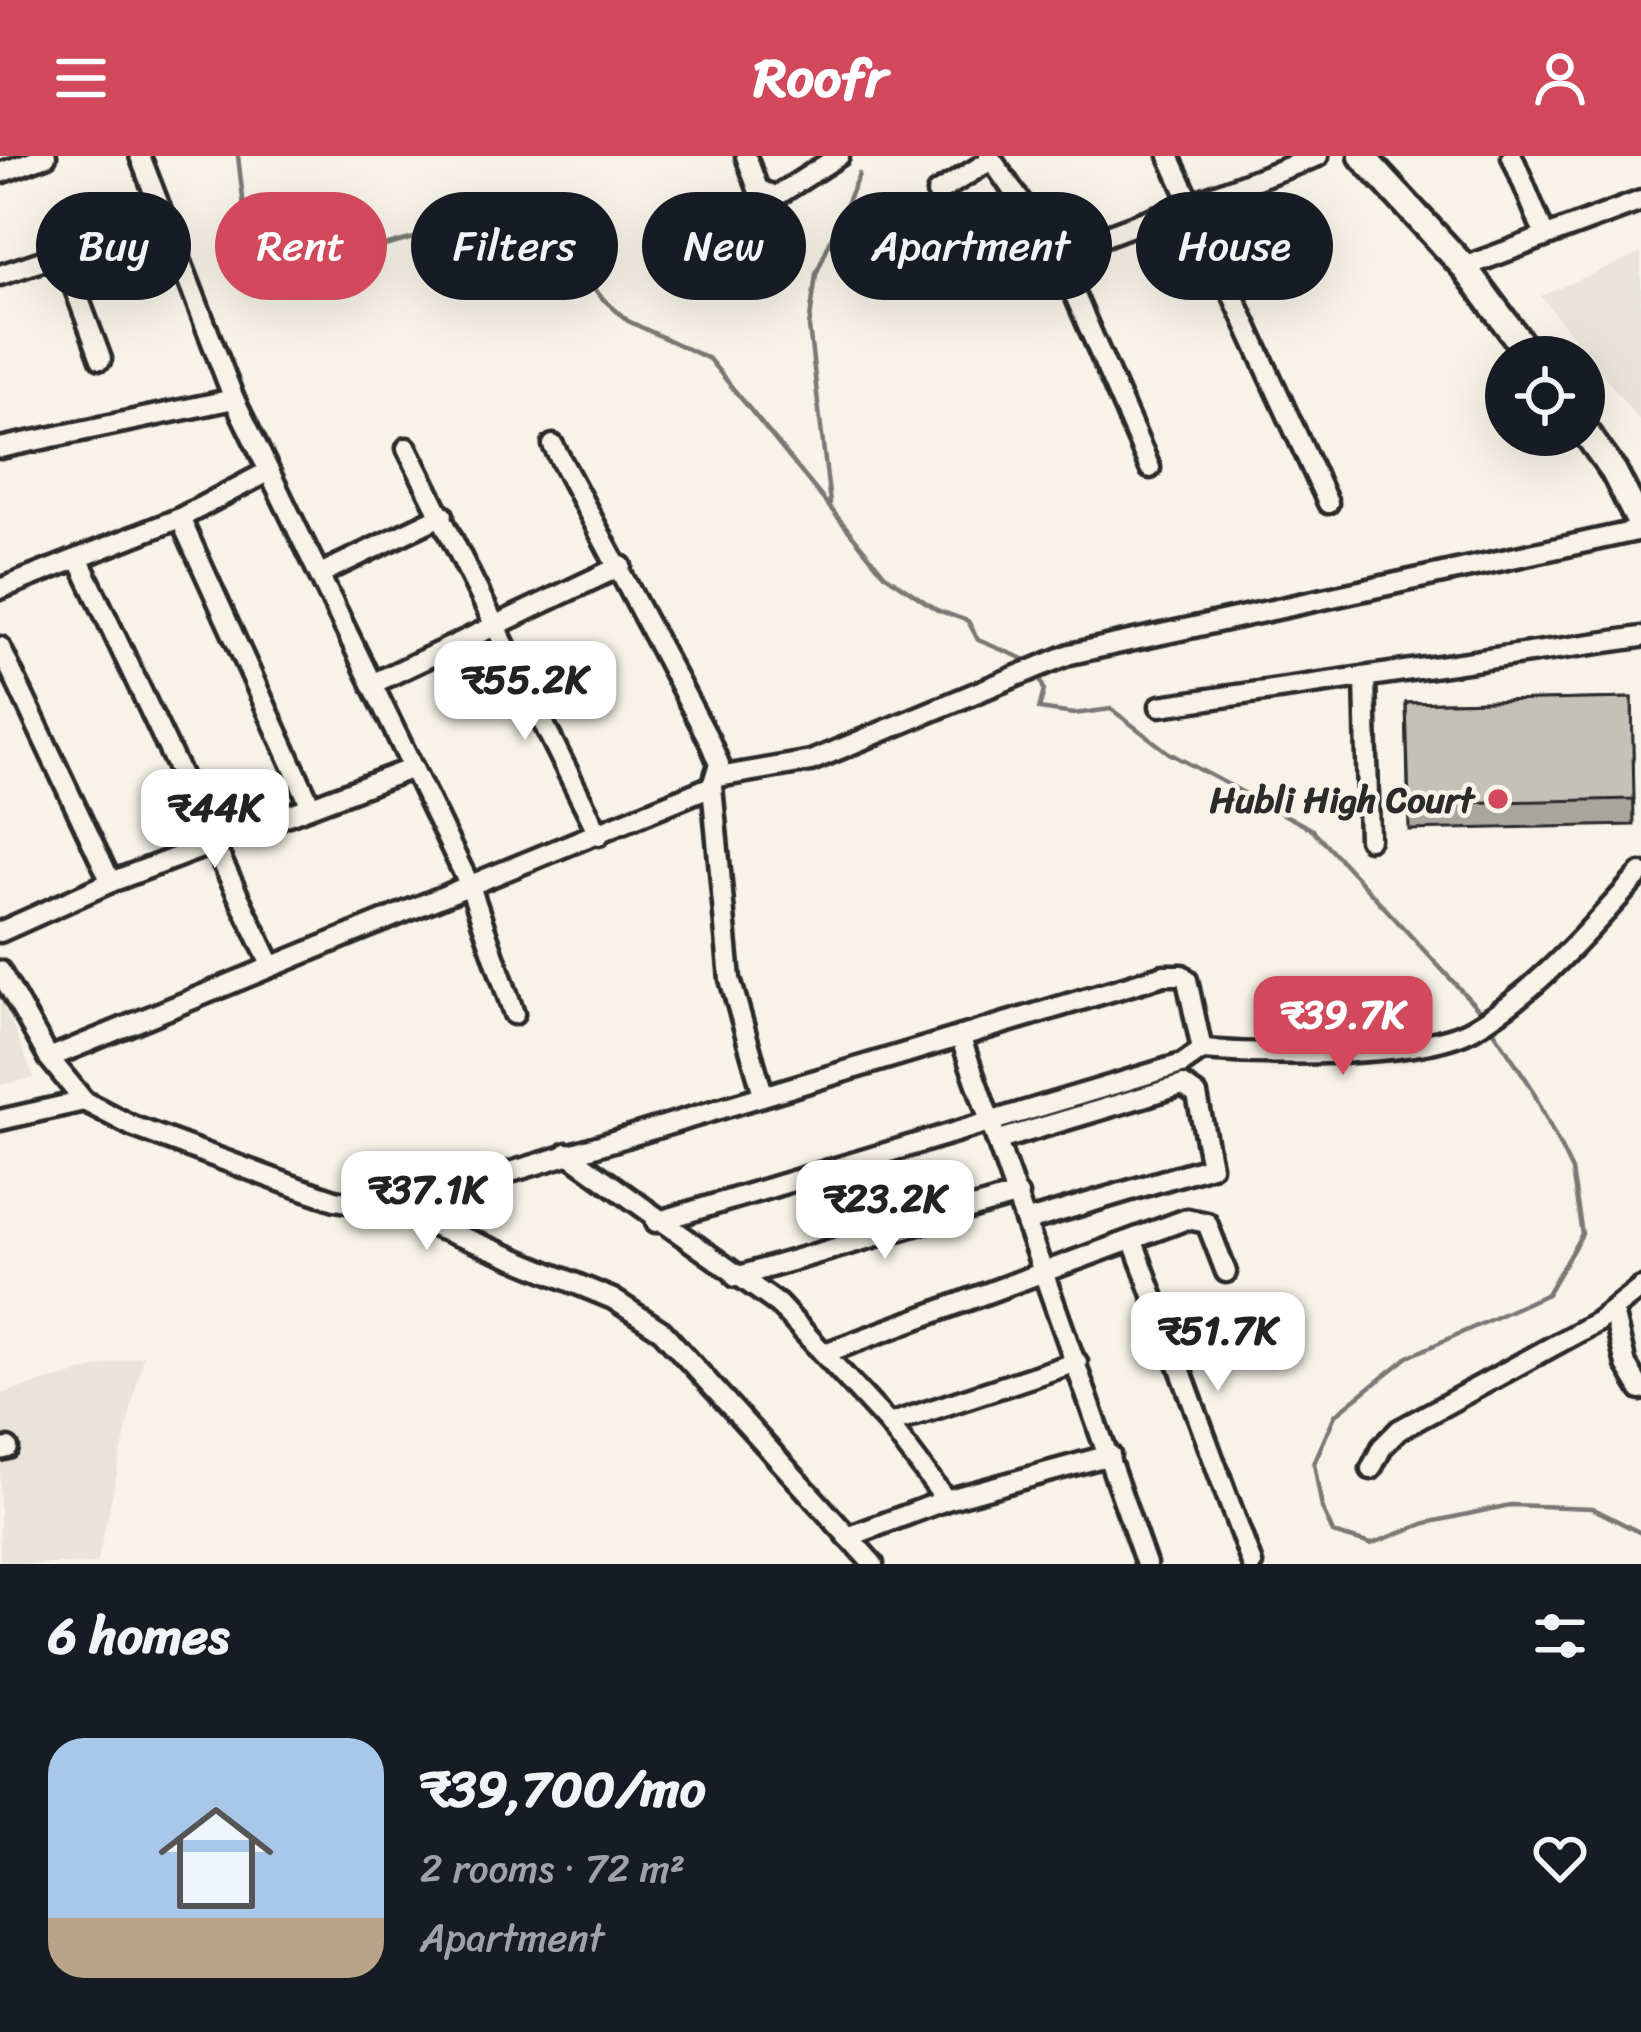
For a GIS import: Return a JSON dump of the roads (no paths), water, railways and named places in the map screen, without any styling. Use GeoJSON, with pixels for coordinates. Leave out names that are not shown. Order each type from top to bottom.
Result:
{"type":"FeatureCollection","features":[{"type":"Feature","properties":{"kind":"main road"},"geometry":{"type":"LineString","coordinates":[[1362,156],[1464,267],[1515,336]]}},
{"type":"Feature","properties":{"kind":"main road"},"geometry":{"type":"LineString","coordinates":[[1605,456],[1635,494],[1641,528]]}},
{"type":"Feature","properties":{"kind":"street"},"geometry":{"type":"LineString","coordinates":[[0,173],[46,156]]}},
{"type":"Feature","properties":{"kind":"street"},"geometry":{"type":"LineString","coordinates":[[140,156],[154,192]]}},
{"type":"Feature","properties":{"kind":"street"},"geometry":{"type":"LineString","coordinates":[[746,156],[758,189],[776,196],[839,156]]}},
{"type":"Feature","properties":{"kind":"street"},"geometry":{"type":"LineString","coordinates":[[1169,156],[1186,192]]}},
{"type":"Feature","properties":{"kind":"street"},"geometry":{"type":"LineString","coordinates":[[1221,192],[1318,156]]}},
{"type":"Feature","properties":{"kind":"street"},"geometry":{"type":"LineString","coordinates":[[1512,156],[1545,236]]}},
{"type":"Feature","properties":{"kind":"street"},"geometry":{"type":"LineString","coordinates":[[939,192],[990,158],[1014,192]]}},
{"type":"Feature","properties":{"kind":"street"},"geometry":{"type":"LineString","coordinates":[[1464,267],[1641,201]]}},
{"type":"Feature","properties":{"kind":"street"},"geometry":{"type":"LineString","coordinates":[[0,275],[36,263]]}},
{"type":"Feature","properties":{"kind":"street"},"geometry":{"type":"LineString","coordinates":[[191,289],[234,400],[470,886],[514,1014]]}},
{"type":"Feature","properties":{"kind":"street"},"geometry":{"type":"LineString","coordinates":[[79,300],[100,359]]}},
{"type":"Feature","properties":{"kind":"street"},"geometry":{"type":"LineString","coordinates":[[1077,300],[1150,468]]}},
{"type":"Feature","properties":{"kind":"street"},"geometry":{"type":"LineString","coordinates":[[1235,300],[1328,503]]}},
{"type":"Feature","properties":{"kind":"street"},"geometry":{"type":"LineString","coordinates":[[0,448],[234,400]]}},
{"type":"Feature","properties":{"kind":"street"},"geometry":{"type":"LineString","coordinates":[[553,445],[709,740],[730,979],[763,1094]]}},
{"type":"Feature","properties":{"kind":"street"},"geometry":{"type":"LineString","coordinates":[[407,448],[599,835]]}},
{"type":"Feature","properties":{"kind":"street"},"geometry":{"type":"LineString","coordinates":[[0,589],[180,518],[269,471]]}},
{"type":"Feature","properties":{"kind":"street"},"geometry":{"type":"LineString","coordinates":[[320,574],[442,514]]}},
{"type":"Feature","properties":{"kind":"street"},"geometry":{"type":"LineString","coordinates":[[180,518],[310,804]]}},
{"type":"Feature","properties":{"kind":"street"},"geometry":{"type":"LineString","coordinates":[[49,1058],[599,835],[715,782],[811,761],[1070,654],[1641,528]]}},
{"type":"Feature","properties":{"kind":"street"},"geometry":{"type":"LineString","coordinates":[[78,558],[271,965]]}},
{"type":"Feature","properties":{"kind":"street"},"geometry":{"type":"LineString","coordinates":[[374,683],[621,566]]}},
{"type":"Feature","properties":{"kind":"street"},"geometry":{"type":"LineString","coordinates":[[1160,706],[1641,637]]}},
{"type":"Feature","properties":{"kind":"street"},"geometry":{"type":"LineString","coordinates":[[0,647],[111,882]]}},
{"type":"Feature","properties":{"kind":"street"},"geometry":{"type":"LineString","coordinates":[[1365,676],[1369,839]]}},
{"type":"Feature","properties":{"kind":"street"},"geometry":{"type":"LineString","coordinates":[[0,932],[111,882],[413,768]]}},
{"type":"Feature","properties":{"kind":"street"},"geometry":{"type":"LineString","coordinates":[[996,1132],[1182,1064],[1202,1050],[1312,1056],[1439,1040],[1472,1029],[1528,991],[1641,873]]}},
{"type":"Feature","properties":{"kind":"street"},"geometry":{"type":"LineString","coordinates":[[0,971],[49,1058],[84,1101],[132,1126],[319,1195],[388,1209],[613,1299],[662,1331],[872,1564]]}},
{"type":"Feature","properties":{"kind":"street"},"geometry":{"type":"LineString","coordinates":[[388,1209],[1174,974],[1182,974],[1190,988],[1202,1050]]}},
{"type":"Feature","properties":{"kind":"street"},"geometry":{"type":"LineString","coordinates":[[960,1036],[1146,1564]]}},
{"type":"Feature","properties":{"kind":"street"},"geometry":{"type":"LineString","coordinates":[[656,1222],[1183,1085],[1198,1095],[1211,1166],[1028,1221]]}},
{"type":"Feature","properties":{"kind":"street"},"geometry":{"type":"LineString","coordinates":[[0,1120],[84,1101]]}},
{"type":"Feature","properties":{"kind":"street"},"geometry":{"type":"LineString","coordinates":[[567,1153],[656,1222],[778,1304],[889,1424],[946,1500]]}},
{"type":"Feature","properties":{"kind":"street"},"geometry":{"type":"LineString","coordinates":[[736,1277],[1018,1195]]}},
{"type":"Feature","properties":{"kind":"street"},"geometry":{"type":"LineString","coordinates":[[825,1353],[1198,1218],[1214,1232],[1226,1272]]}},
{"type":"Feature","properties":{"kind":"street"},"geometry":{"type":"LineString","coordinates":[[1133,1241],[1252,1564]]}},
{"type":"Feature","properties":{"kind":"street"},"geometry":{"type":"LineString","coordinates":[[1371,1468],[1382,1447],[1441,1402],[1613,1311],[1641,1288]]}},
{"type":"Feature","properties":{"kind":"street"},"geometry":{"type":"LineString","coordinates":[[1613,1311],[1626,1365],[1641,1390]]}},
{"type":"Feature","properties":{"kind":"street"},"geometry":{"type":"LineString","coordinates":[[889,1424],[1077,1362]]}},
{"type":"Feature","properties":{"kind":"street"},"geometry":{"type":"LineString","coordinates":[[848,1537],[946,1500],[1110,1455]]}},
{"type":"Feature","properties":{"kind":"waterway"},"geometry":{"type":"LineString","coordinates":[[238,156],[248,242],[297,256],[355,254],[510,212],[546,226],[601,297],[628,321],[709,359],[884,574],[937,610],[968,621],[978,640],[1036,664]]}},
{"type":"Feature","properties":{"kind":"waterway"},"geometry":{"type":"LineString","coordinates":[[830,503],[809,327],[816,274],[859,174]]}},
{"type":"Feature","properties":{"kind":"waterway"},"geometry":{"type":"LineString","coordinates":[[1039,675],[1044,690],[1039,709],[1074,714],[1111,709],[1169,753],[1313,830],[1482,1013]]}},
{"type":"Feature","properties":{"kind":"waterway"},"geometry":{"type":"LineString","coordinates":[[1488,1022],[1530,1085],[1572,1171],[1582,1234],[1547,1294],[1408,1357],[1335,1415],[1314,1463],[1322,1508],[1333,1533],[1371,1544],[1426,1523],[1510,1505],[1592,1508],[1641,1533]]}},
{"type":"Feature","properties":{"kind":"place","name":"Hubli High Court"},"geometry":{"type":"Point","coordinates":[1498,799]}}]}
